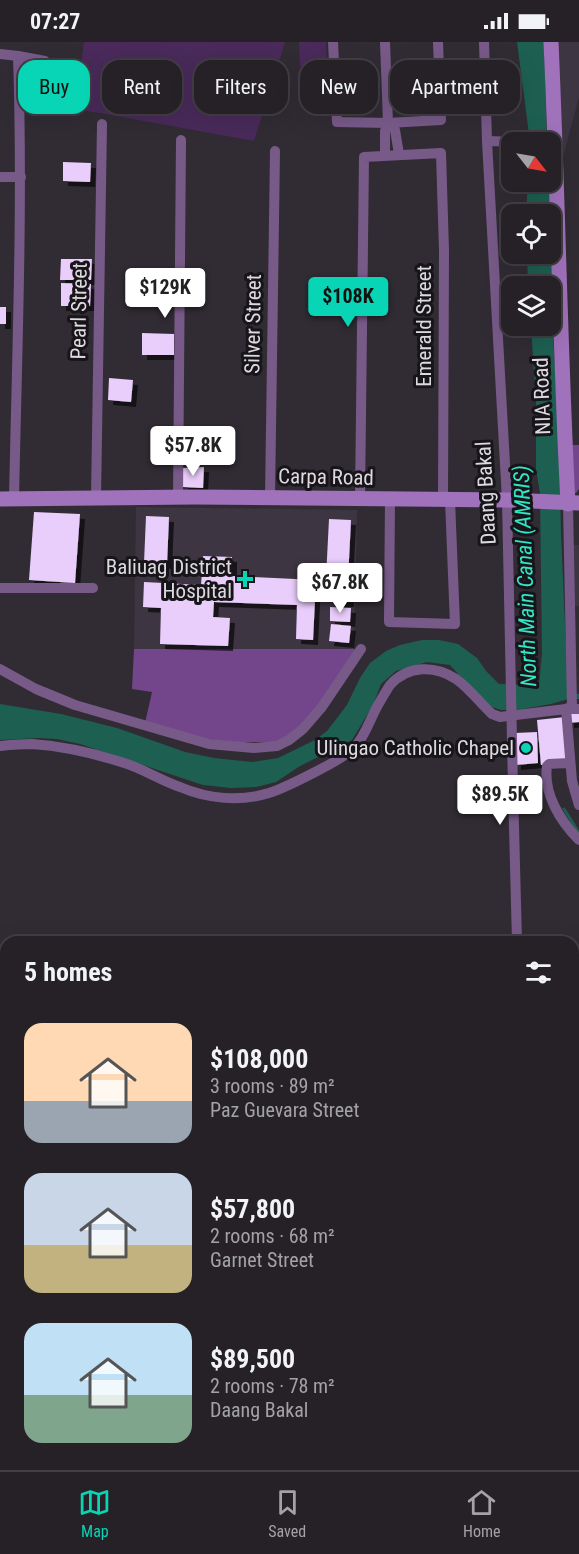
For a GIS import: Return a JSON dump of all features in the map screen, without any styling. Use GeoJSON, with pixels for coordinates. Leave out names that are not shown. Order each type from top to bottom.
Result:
{"type":"FeatureCollection","features":[{"type":"Feature","properties":{"kind":"street"},"geometry":{"type":"LineString","coordinates":[[333,42],[337,122],[388,123],[441,120],[438,42]]}},
{"type":"Feature","properties":{"kind":"street"},"geometry":{"type":"LineString","coordinates":[[385,42],[388,123],[384,131],[385,155]]}},
{"type":"Feature","properties":{"kind":"street","name":"Daang Bakal"},"geometry":{"type":"LineString","coordinates":[[484,42],[487,141],[507,500],[518,936]]}},
{"type":"Feature","properties":{"kind":"street","name":"NIA Road"},"geometry":{"type":"LineString","coordinates":[[551,42],[553,132]]}},
{"type":"Feature","properties":{"kind":"street"},"geometry":{"type":"LineString","coordinates":[[0,54],[40,60]]}},
{"type":"Feature","properties":{"kind":"street"},"geometry":{"type":"LineString","coordinates":[[7,499],[21,177],[18,56]]}},
{"type":"Feature","properties":{"kind":"street"},"geometry":{"type":"LineString","coordinates":[[360,499],[364,157],[399,154],[395,130],[388,123]]}},
{"type":"Feature","properties":{"kind":"street","name":"Pearl Street"},"geometry":{"type":"LineString","coordinates":[[96,498],[102,124]]}},
{"type":"Feature","properties":{"kind":"street"},"geometry":{"type":"LineString","coordinates":[[177,497],[181,140]]}},
{"type":"Feature","properties":{"kind":"street"},"geometry":{"type":"LineString","coordinates":[[487,141],[501,141]]}},
{"type":"Feature","properties":{"kind":"street","name":"Silver Street"},"geometry":{"type":"LineString","coordinates":[[270,498],[275,151]]}},
{"type":"Feature","properties":{"kind":"street","name":"Emerald Street"},"geometry":{"type":"LineString","coordinates":[[390,499],[389,622],[455,624],[446,500],[441,153],[399,154]]}},
{"type":"Feature","properties":{"kind":"street"},"geometry":{"type":"LineString","coordinates":[[0,177],[21,177]]}},
{"type":"Feature","properties":{"kind":"street","name":"NIA Road"},"geometry":{"type":"LineString","coordinates":[[555,192],[569,503],[572,705],[570,763],[572,781],[579,805]]}},
{"type":"Feature","properties":{"kind":"street","name":"Carpa Road"},"geometry":{"type":"LineString","coordinates":[[7,499],[177,497],[507,500],[569,503]]}},
{"type":"Feature","properties":{"kind":"street"},"geometry":{"type":"LineString","coordinates":[[0,588],[93,588]]}},
{"type":"Feature","properties":{"kind":"street"},"geometry":{"type":"LineString","coordinates":[[0,669],[36,689],[75,705],[209,744],[254,748],[277,746],[303,729],[322,707],[361,649]]}},
{"type":"Feature","properties":{"kind":"street"},"geometry":{"type":"LineString","coordinates":[[0,746],[31,744],[92,753],[123,762],[199,794],[250,798],[272,792],[354,749],[391,684],[404,674],[424,668],[441,670],[457,680],[492,714],[500,717],[512,712],[572,705]]}},
{"type":"Feature","properties":{"kind":"street"},"geometry":{"type":"LineString","coordinates":[[570,763],[549,764],[546,778],[557,811],[563,822],[579,840]]}},
{"type":"Feature","properties":{"kind":"shaded area"},"geometry":{"type":"Polygon","coordinates":[[[84,42],[285,42],[279,60],[194,60],[194,114],[262,114],[254,141],[106,114],[182,114],[182,60],[102,60],[102,113],[90,112],[90,60],[82,60],[84,42]]]}},
{"type":"Feature","properties":{"kind":"shaded area"},"geometry":{"type":"Polygon","coordinates":[[[299,42],[326,42],[327,60],[300,60],[300,67],[299,42]]]}},
{"type":"Feature","properties":{"kind":"shaded area"},"geometry":{"type":"Polygon","coordinates":[[[517,42],[544,42],[547,132],[529,132],[517,42]]]}},
{"type":"Feature","properties":{"kind":"shaded area"},"geometry":{"type":"Polygon","coordinates":[[[557,42],[579,42],[579,97],[563,157],[557,42]]]}},
{"type":"Feature","properties":{"kind":"shaded area"},"geometry":{"type":"Polygon","coordinates":[[[527,192],[549,192],[550,204],[527,204],[527,192]]]}},
{"type":"Feature","properties":{"kind":"shaded area","name":"North Main Canal (AMRIS)"},"geometry":{"type":"Polygon","coordinates":[[[527,264],[552,264],[552,276],[528,276],[527,264]]]}},
{"type":"Feature","properties":{"kind":"shaded area","name":"North Main Canal (AMRIS)"},"geometry":{"type":"Polygon","coordinates":[[[532,336],[553,336],[568,692],[579,694],[579,699],[568,699],[517,710],[501,710],[492,707],[480,698],[450,665],[427,662],[396,671],[381,684],[373,705],[352,740],[300,766],[276,782],[256,787],[231,788],[203,785],[80,744],[57,739],[0,740],[0,704],[61,714],[117,728],[185,752],[214,758],[252,762],[278,758],[315,740],[327,731],[347,705],[370,663],[386,651],[422,640],[439,640],[458,644],[477,658],[499,684],[539,685],[542,654],[540,493],[536,469],[536,402],[532,336]]]}},
{"type":"Feature","properties":{"kind":"shaded area"},"geometry":{"type":"Polygon","coordinates":[[[572,445],[579,445],[579,489],[576,493],[572,493],[572,445]]]}},
{"type":"Feature","properties":{"kind":"shaded area","name":"Baliuag District Hospital"},"geometry":{"type":"Polygon","coordinates":[[[136,507],[357,510],[354,649],[134,649],[136,507]]]}},
{"type":"Feature","properties":{"kind":"shaded area"},"geometry":{"type":"Polygon","coordinates":[[[573,545],[579,545],[579,606],[571,606],[573,545]]]}},
{"type":"Feature","properties":{"kind":"shaded area"},"geometry":{"type":"Polygon","coordinates":[[[134,649],[354,649],[357,658],[336,691],[285,742],[237,742],[184,737],[145,723],[152,692],[132,689],[134,649]]]}},
{"type":"Feature","properties":{"kind":"building"},"geometry":{"type":"Polygon","coordinates":[[[63,162],[91,163],[90,182],[63,181],[63,162]]]}},
{"type":"Feature","properties":{"kind":"building"},"geometry":{"type":"Polygon","coordinates":[[[61,259],[92,259],[91,280],[60,280],[61,259]]]}},
{"type":"Feature","properties":{"kind":"building"},"geometry":{"type":"Polygon","coordinates":[[[61,283],[91,284],[90,306],[61,306],[61,283]]]}},
{"type":"Feature","properties":{"kind":"building"},"geometry":{"type":"Polygon","coordinates":[[[0,307],[6,307],[6,324],[0,324],[0,307]]]}},
{"type":"Feature","properties":{"kind":"building"},"geometry":{"type":"Polygon","coordinates":[[[142,333],[174,334],[174,355],[142,355],[142,333]]]}},
{"type":"Feature","properties":{"kind":"building"},"geometry":{"type":"Polygon","coordinates":[[[109,378],[133,380],[131,402],[108,400],[109,378]]]}},
{"type":"Feature","properties":{"kind":"building"},"geometry":{"type":"Polygon","coordinates":[[[204,467],[203,488],[183,487],[182,468],[204,467]]]}},
{"type":"Feature","properties":{"kind":"building"},"geometry":{"type":"Polygon","coordinates":[[[34,512],[80,514],[75,583],[29,580],[34,512]]]}},
{"type":"Feature","properties":{"kind":"building"},"geometry":{"type":"Polygon","coordinates":[[[146,516],[169,517],[167,564],[144,563],[146,516]]]}},
{"type":"Feature","properties":{"kind":"building"},"geometry":{"type":"Polygon","coordinates":[[[329,519],[351,520],[348,579],[326,578],[329,519]]]}},
{"type":"Feature","properties":{"kind":"building"},"geometry":{"type":"Polygon","coordinates":[[[203,556],[232,557],[232,576],[316,580],[313,640],[296,639],[297,605],[214,602],[213,617],[230,618],[228,646],[160,644],[161,608],[143,607],[144,582],[201,585],[203,556]]]}},
{"type":"Feature","properties":{"kind":"building"},"geometry":{"type":"Polygon","coordinates":[[[330,587],[349,587],[349,602],[330,602],[330,587]]]}},
{"type":"Feature","properties":{"kind":"building"},"geometry":{"type":"Polygon","coordinates":[[[330,607],[351,608],[350,622],[330,621],[330,607]]]}},
{"type":"Feature","properties":{"kind":"building"},"geometry":{"type":"Polygon","coordinates":[[[331,624],[351,626],[349,643],[329,641],[331,624]]]}},
{"type":"Feature","properties":{"kind":"building"},"geometry":{"type":"Polygon","coordinates":[[[579,712],[579,722],[569,723],[569,713],[579,712]]]}},
{"type":"Feature","properties":{"kind":"building"},"geometry":{"type":"Polygon","coordinates":[[[565,717],[569,762],[541,765],[537,720],[565,717]]]}},
{"type":"Feature","properties":{"kind":"building","name":"Ulingao Catholic Chapel"},"geometry":{"type":"Polygon","coordinates":[[[537,732],[538,763],[516,765],[515,733],[537,732]]]}},
{"type":"Feature","properties":{"kind":"waterway"},"geometry":{"type":"LineString","coordinates":[[564,809],[579,833]]}},
{"type":"Feature","properties":{"kind":"place","name":"Baliuag District Hospital"},"geometry":{"type":"Point","coordinates":[245,579]}},
{"type":"Feature","properties":{"kind":"place","name":"Ulingao Catholic Chapel"},"geometry":{"type":"Point","coordinates":[526,748]}}]}
